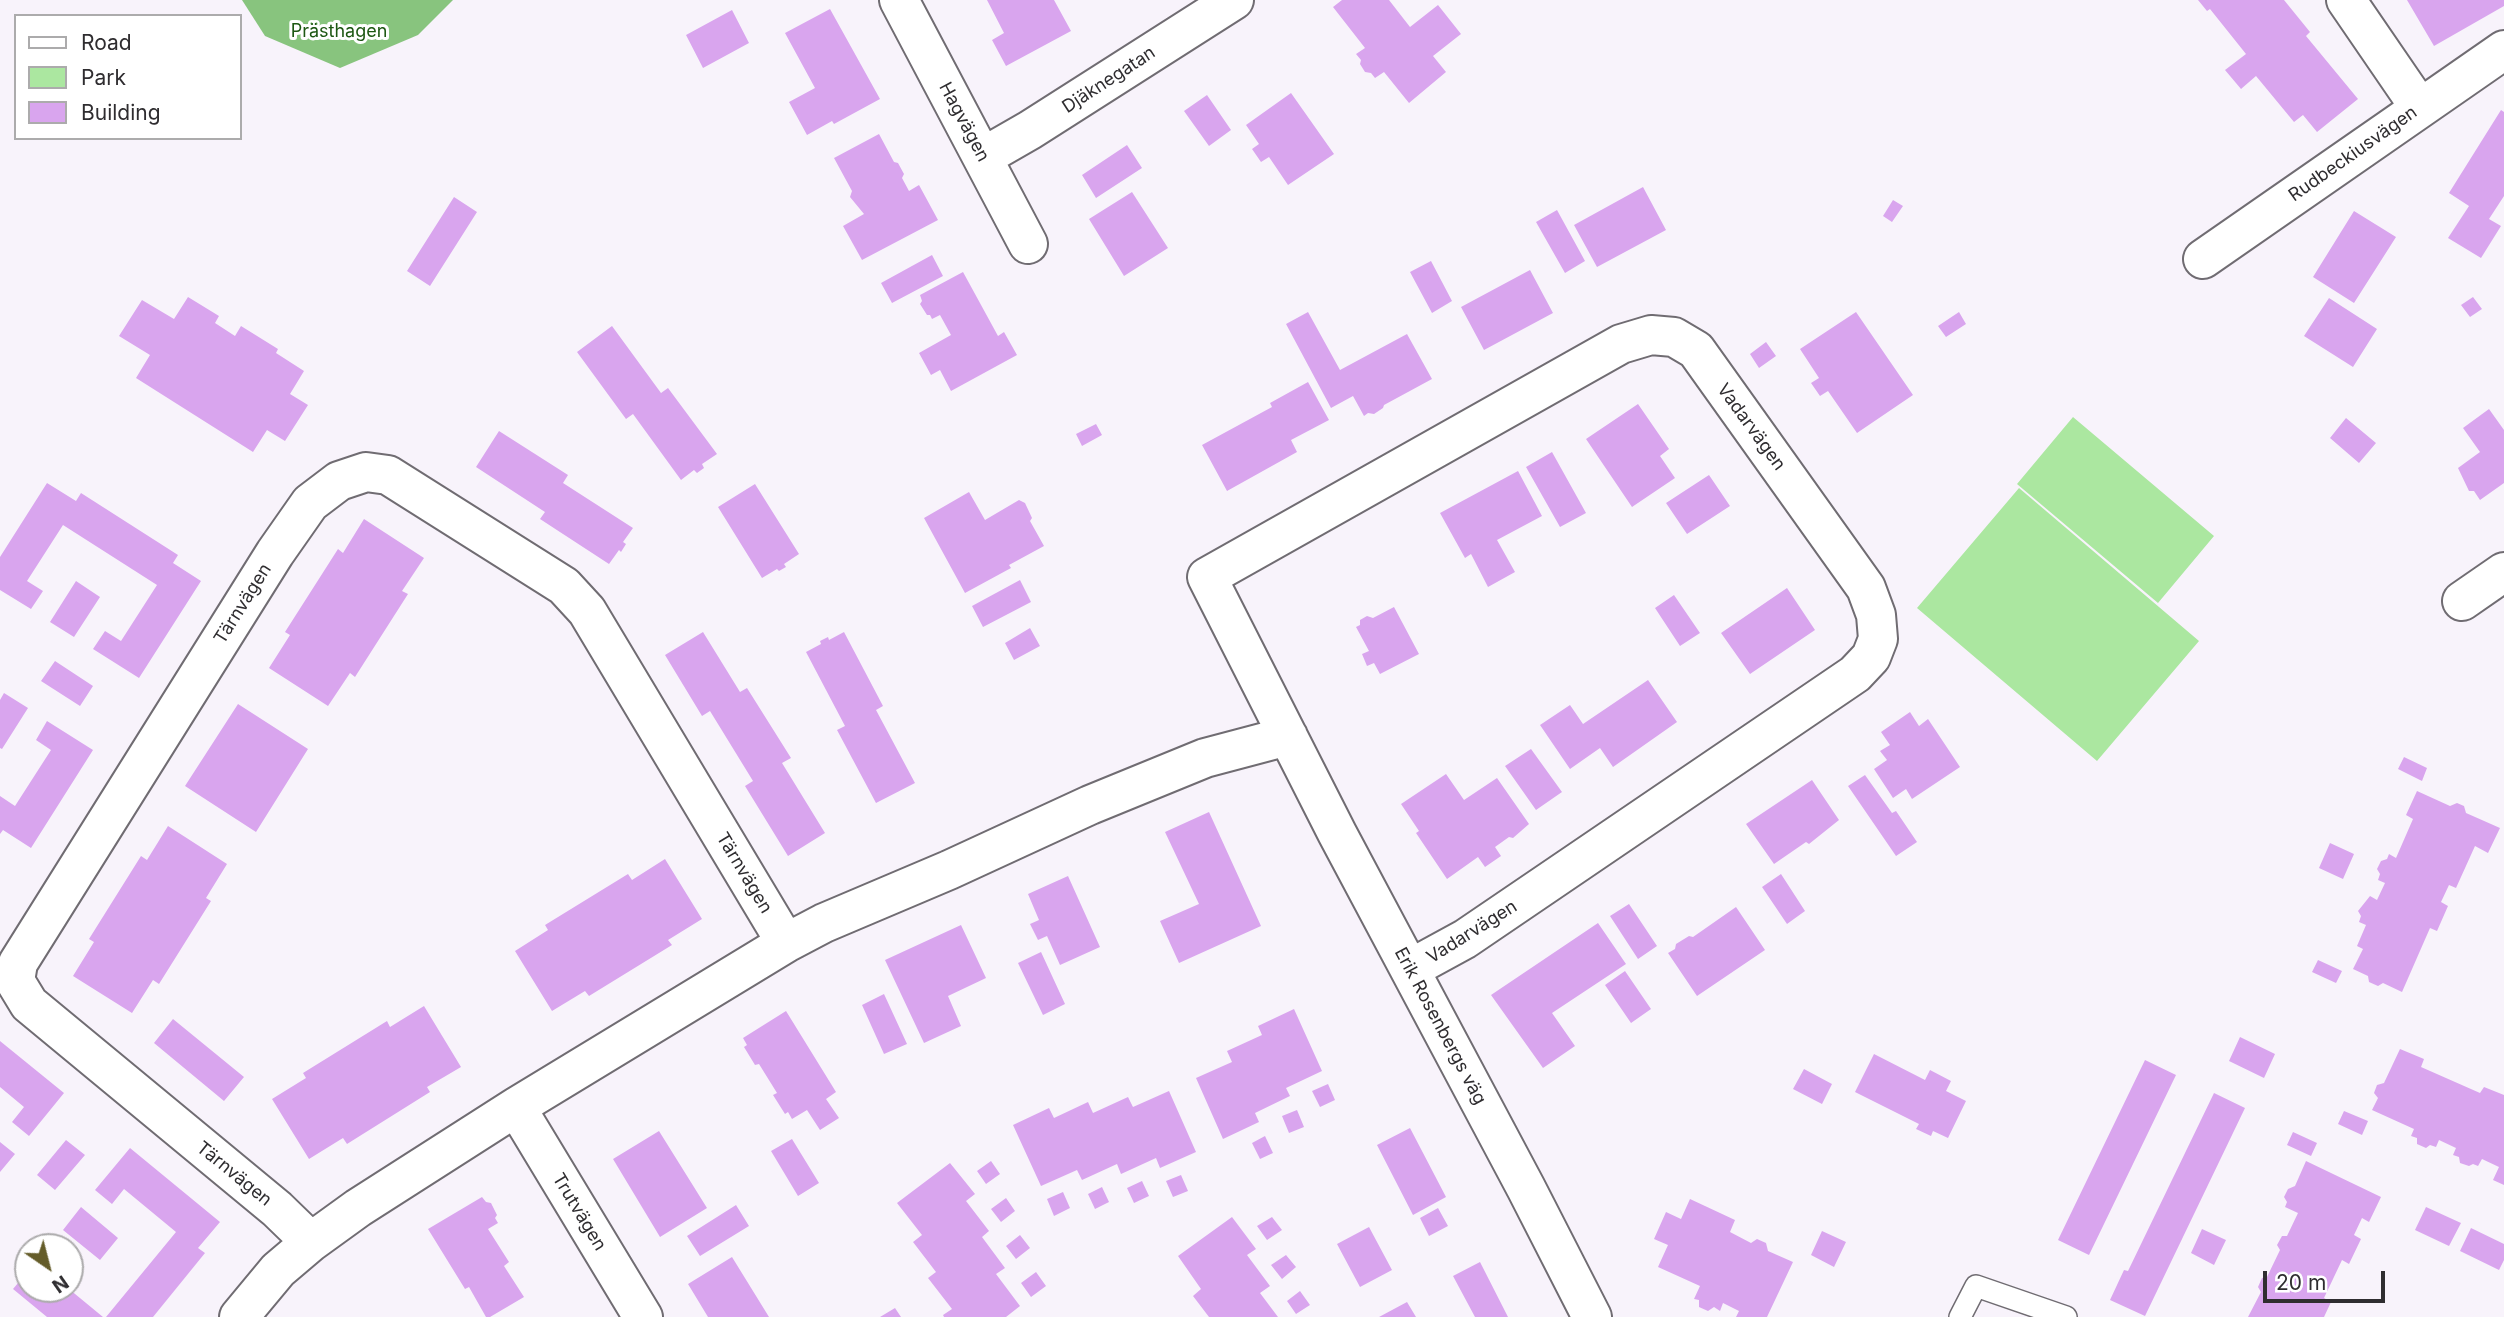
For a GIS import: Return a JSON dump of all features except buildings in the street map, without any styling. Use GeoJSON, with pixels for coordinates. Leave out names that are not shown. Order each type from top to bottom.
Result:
{"type":"FeatureCollection","features":[{"type":"Feature","properties":{"kind":"street","name":"Hagvägen"},"geometry":{"type":"LineString","coordinates":[[899,0],[1028,244]]}},
{"type":"Feature","properties":{"kind":"street","name":"Djäknegatan"},"geometry":{"type":"LineString","coordinates":[[983,158],[1234,0]]}},
{"type":"Feature","properties":{"kind":"street"},"geometry":{"type":"LineString","coordinates":[[2346,0],[2420,108]]}},
{"type":"Feature","properties":{"kind":"street","name":"Rudbeckiusvägen"},"geometry":{"type":"LineString","coordinates":[[2203,259],[2504,50]]}},
{"type":"Feature","properties":{"kind":"street","name":"Vadarvägen"},"geometry":{"type":"LineString","coordinates":[[1289,736],[1207,577],[1621,344],[1651,335],[1674,337],[1696,349],[1866,588],[1876,615],[1878,639],[1871,657],[1855,674],[1465,939],[1410,970]]}},
{"type":"Feature","properties":{"kind":"street","name":"Tärnvägen"},"geometry":{"type":"LineString","coordinates":[[311,1242],[277,1209],[29,1004],[15,981],[18,963],[275,553],[310,503],[339,481],[366,472],[388,475],[564,586],[587,611],[786,943]]}},
{"type":"Feature","properties":{"kind":"street"},"geometry":{"type":"LineString","coordinates":[[2462,601],[2504,572]]}},
{"type":"Feature","properties":{"kind":"street"},"geometry":{"type":"LineString","coordinates":[[239,1317],[278,1270],[358,1208],[516,1107],[786,943],[824,923],[1115,794],[1205,758],[1289,736]]}},
{"type":"Feature","properties":{"kind":"street","name":"Erik Rosenbergs väg"},"geometry":{"type":"LineString","coordinates":[[1289,736],[1337,833],[1592,1317]]}},
{"type":"Feature","properties":{"kind":"street","name":"Trutvägen"},"geometry":{"type":"LineString","coordinates":[[516,1107],[643,1317]]}},
{"type":"Feature","properties":{"kind":"lane"},"geometry":{"type":"LineString","coordinates":[[1960,1317],[1976,1286],[2066,1317]]}},
{"type":"Feature","properties":{"kind":"green space","name":"Prästhagen"},"geometry":{"type":"Polygon","coordinates":[[[242,0],[453,0],[418,35],[340,68],[265,36],[242,0]]]}},
{"type":"Feature","properties":{"kind":"green space"},"geometry":{"type":"Polygon","coordinates":[[[2073,417],[2214,536],[2158,603],[2017,484],[2073,417]]]}},
{"type":"Feature","properties":{"kind":"green space"},"geometry":{"type":"Polygon","coordinates":[[[2019,488],[2199,641],[2097,761],[1917,608],[2019,488]]]}}]}
